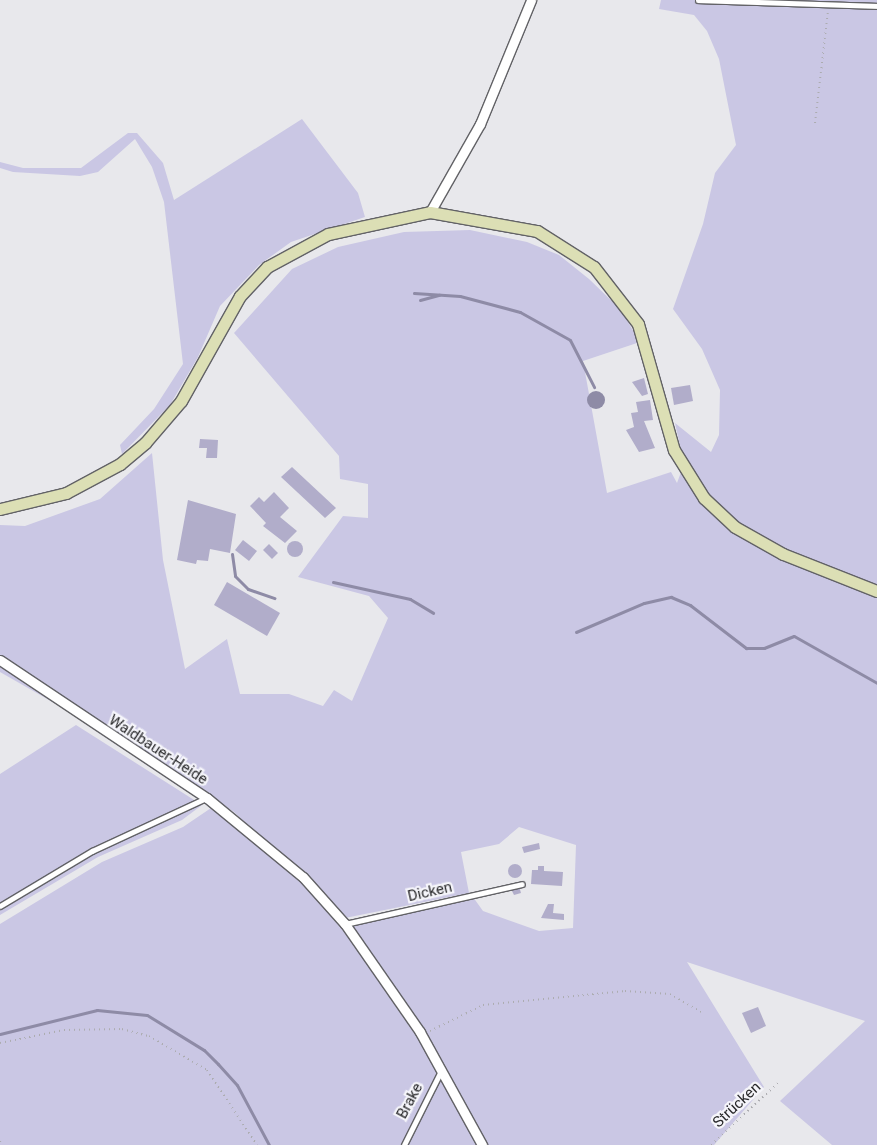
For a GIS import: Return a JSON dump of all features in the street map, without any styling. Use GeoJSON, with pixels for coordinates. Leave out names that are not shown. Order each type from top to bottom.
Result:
{"type":"FeatureCollection","features":[{"type":"Feature","properties":{"kind":"main road"},"geometry":{"type":"LineString","coordinates":[[0,509],[66,493],[120,464],[146,443],[181,401],[240,296],[266,267],[328,234],[430,212],[537,231],[594,267],[638,324],[674,450],[704,498],[736,527],[783,554],[877,591]]}},
{"type":"Feature","properties":{"kind":"street"},"geometry":{"type":"LineString","coordinates":[[430,212],[480,124],[531,0]]}},
{"type":"Feature","properties":{"kind":"street","name":"Waldbauer-Heide"},"geometry":{"type":"LineString","coordinates":[[0,660],[207,798]]}},
{"type":"Feature","properties":{"kind":"street"},"geometry":{"type":"LineString","coordinates":[[207,798],[303,877],[345,924],[421,1034],[482,1145]]}},
{"type":"Feature","properties":{"kind":"lane"},"geometry":{"type":"LineString","coordinates":[[698,0],[877,6]]}},
{"type":"Feature","properties":{"kind":"lane","name":"Waldbauer-Heide"},"geometry":{"type":"LineString","coordinates":[[0,906],[92,851],[207,798]]}},
{"type":"Feature","properties":{"kind":"lane","name":"Dicken"},"geometry":{"type":"LineString","coordinates":[[345,924],[522,884]]}},
{"type":"Feature","properties":{"kind":"lane","name":"Brake"},"geometry":{"type":"LineString","coordinates":[[404,1145],[413,1118],[442,1070]]}},
{"type":"Feature","properties":{"kind":"path"},"geometry":{"type":"LineString","coordinates":[[815,123],[829,5]]}},
{"type":"Feature","properties":{"kind":"path"},"geometry":{"type":"LineString","coordinates":[[421,1034],[483,1005],[625,991],[670,994],[701,1012]]}},
{"type":"Feature","properties":{"kind":"path"},"geometry":{"type":"LineString","coordinates":[[0,1043],[64,1030],[122,1029],[149,1036],[207,1070],[257,1145]]}},
{"type":"Feature","properties":{"kind":"path","name":"Strücken"},"geometry":{"type":"LineString","coordinates":[[711,1145],[779,1082]]}},
{"type":"Feature","properties":{"kind":"path"},"geometry":{"type":"LineString","coordinates":[[0,1141],[1,1145]]}},
{"type":"Feature","properties":{"kind":"shaded area"},"geometry":{"type":"Polygon","coordinates":[[[661,0],[877,0],[877,1145],[832,1145],[780,1101],[865,1021],[687,962],[764,1087],[714,1145],[0,1145],[0,924],[102,862],[183,827],[211,808],[298,878],[342,926],[418,1035],[419,1023],[353,927],[355,924],[473,897],[483,911],[539,931],[573,928],[576,845],[519,827],[499,844],[461,852],[469,893],[345,918],[234,812],[0,656],[0,525],[25,526],[100,499],[152,453],[163,560],[185,669],[227,639],[240,694],[289,694],[323,706],[334,690],[352,701],[388,618],[369,596],[298,577],[343,516],[368,518],[368,484],[340,479],[339,456],[234,333],[292,269],[338,247],[404,232],[470,230],[527,242],[559,255],[589,279],[620,309],[640,342],[583,361],[607,493],[671,472],[677,483],[684,464],[675,423],[711,452],[719,435],[720,390],[702,349],[673,309],[703,224],[715,173],[736,145],[719,59],[707,31],[694,15],[659,9],[661,0]]]}},
{"type":"Feature","properties":{"kind":"shaded area"},"geometry":{"type":"Polygon","coordinates":[[[302,119],[358,193],[365,217],[291,242],[259,265],[220,306],[198,357],[170,405],[122,454],[120,445],[154,409],[183,364],[164,202],[152,167],[135,139],[98,172],[80,176],[13,172],[0,168],[0,162],[23,168],[81,168],[128,133],[137,133],[163,163],[174,200],[302,119]]]}},
{"type":"Feature","properties":{"kind":"shaded area"},"geometry":{"type":"Polygon","coordinates":[[[592,391],[600,391],[605,396],[603,407],[592,409],[587,404],[587,396],[592,391]]]}},
{"type":"Feature","properties":{"kind":"shaded area"},"geometry":{"type":"Polygon","coordinates":[[[0,663],[41,691],[70,712],[0,672],[0,663]]]}},
{"type":"Feature","properties":{"kind":"shaded area"},"geometry":{"type":"Polygon","coordinates":[[[76,725],[202,805],[182,820],[98,857],[0,915],[0,774],[76,725]]]}},
{"type":"Feature","properties":{"kind":"building"},"geometry":{"type":"Polygon","coordinates":[[[644,378],[648,394],[642,396],[632,382],[644,378]]]}},
{"type":"Feature","properties":{"kind":"building"},"geometry":{"type":"Polygon","coordinates":[[[690,385],[693,401],[674,405],[671,388],[690,385]]]}},
{"type":"Feature","properties":{"kind":"building"},"geometry":{"type":"Polygon","coordinates":[[[650,400],[653,420],[644,421],[655,448],[639,452],[626,430],[634,427],[631,413],[638,412],[636,402],[650,400]]]}},
{"type":"Feature","properties":{"kind":"building"},"geometry":{"type":"Polygon","coordinates":[[[200,439],[218,440],[217,458],[206,458],[207,448],[199,448],[200,439]]]}},
{"type":"Feature","properties":{"kind":"building"},"geometry":{"type":"Polygon","coordinates":[[[292,467],[336,508],[325,518],[281,477],[292,467]]]}},
{"type":"Feature","properties":{"kind":"building"},"geometry":{"type":"Polygon","coordinates":[[[274,492],[289,508],[280,517],[297,531],[285,543],[263,526],[266,523],[250,506],[259,497],[264,502],[274,492]]]}},
{"type":"Feature","properties":{"kind":"building"},"geometry":{"type":"Polygon","coordinates":[[[188,500],[236,514],[230,553],[210,549],[208,561],[197,560],[196,564],[177,560],[188,500]]]}},
{"type":"Feature","properties":{"kind":"building"},"geometry":{"type":"Polygon","coordinates":[[[243,540],[257,551],[249,561],[235,550],[243,540]]]}},
{"type":"Feature","properties":{"kind":"building"},"geometry":{"type":"Polygon","coordinates":[[[295,541],[301,543],[303,549],[301,555],[295,557],[289,555],[287,549],[289,543],[295,541]]]}},
{"type":"Feature","properties":{"kind":"building"},"geometry":{"type":"Polygon","coordinates":[[[269,544],[278,553],[272,559],[263,550],[269,544]]]}},
{"type":"Feature","properties":{"kind":"building"},"geometry":{"type":"Polygon","coordinates":[[[227,582],[280,613],[267,636],[214,605],[227,582]]]}},
{"type":"Feature","properties":{"kind":"building"},"geometry":{"type":"Polygon","coordinates":[[[539,843],[540,849],[524,853],[522,847],[539,843]]]}},
{"type":"Feature","properties":{"kind":"building"},"geometry":{"type":"Polygon","coordinates":[[[512,864],[518,864],[522,871],[518,878],[512,878],[508,874],[508,868],[512,864]]]}},
{"type":"Feature","properties":{"kind":"building"},"geometry":{"type":"Polygon","coordinates":[[[538,866],[544,866],[544,871],[563,872],[562,886],[531,884],[532,870],[538,870],[538,866]]]}},
{"type":"Feature","properties":{"kind":"building"},"geometry":{"type":"Polygon","coordinates":[[[519,886],[521,893],[514,895],[511,889],[519,886]]]}},
{"type":"Feature","properties":{"kind":"building"},"geometry":{"type":"Polygon","coordinates":[[[548,904],[554,904],[553,913],[564,914],[564,920],[541,918],[548,904]]]}},
{"type":"Feature","properties":{"kind":"building"},"geometry":{"type":"Polygon","coordinates":[[[758,1007],[766,1026],[751,1033],[742,1013],[758,1007]]]}},
{"type":"Feature","properties":{"kind":"waterway"},"geometry":{"type":"LineString","coordinates":[[414,293],[460,296],[520,312],[570,340],[594,387]]}},
{"type":"Feature","properties":{"kind":"waterway"},"geometry":{"type":"LineString","coordinates":[[420,300],[439,295]]}},
{"type":"Feature","properties":{"kind":"waterway"},"geometry":{"type":"LineString","coordinates":[[232,554],[235,576],[248,589],[274,598]]}},
{"type":"Feature","properties":{"kind":"waterway"},"geometry":{"type":"LineString","coordinates":[[333,582],[410,599],[433,613]]}},
{"type":"Feature","properties":{"kind":"waterway"},"geometry":{"type":"LineString","coordinates":[[576,632],[644,603],[671,597],[690,605],[746,648],[764,648],[794,636],[877,683]]}},
{"type":"Feature","properties":{"kind":"waterway"},"geometry":{"type":"LineString","coordinates":[[0,1034],[97,1010],[147,1015],[204,1050],[218,1064],[237,1085],[269,1145]]}}]}
